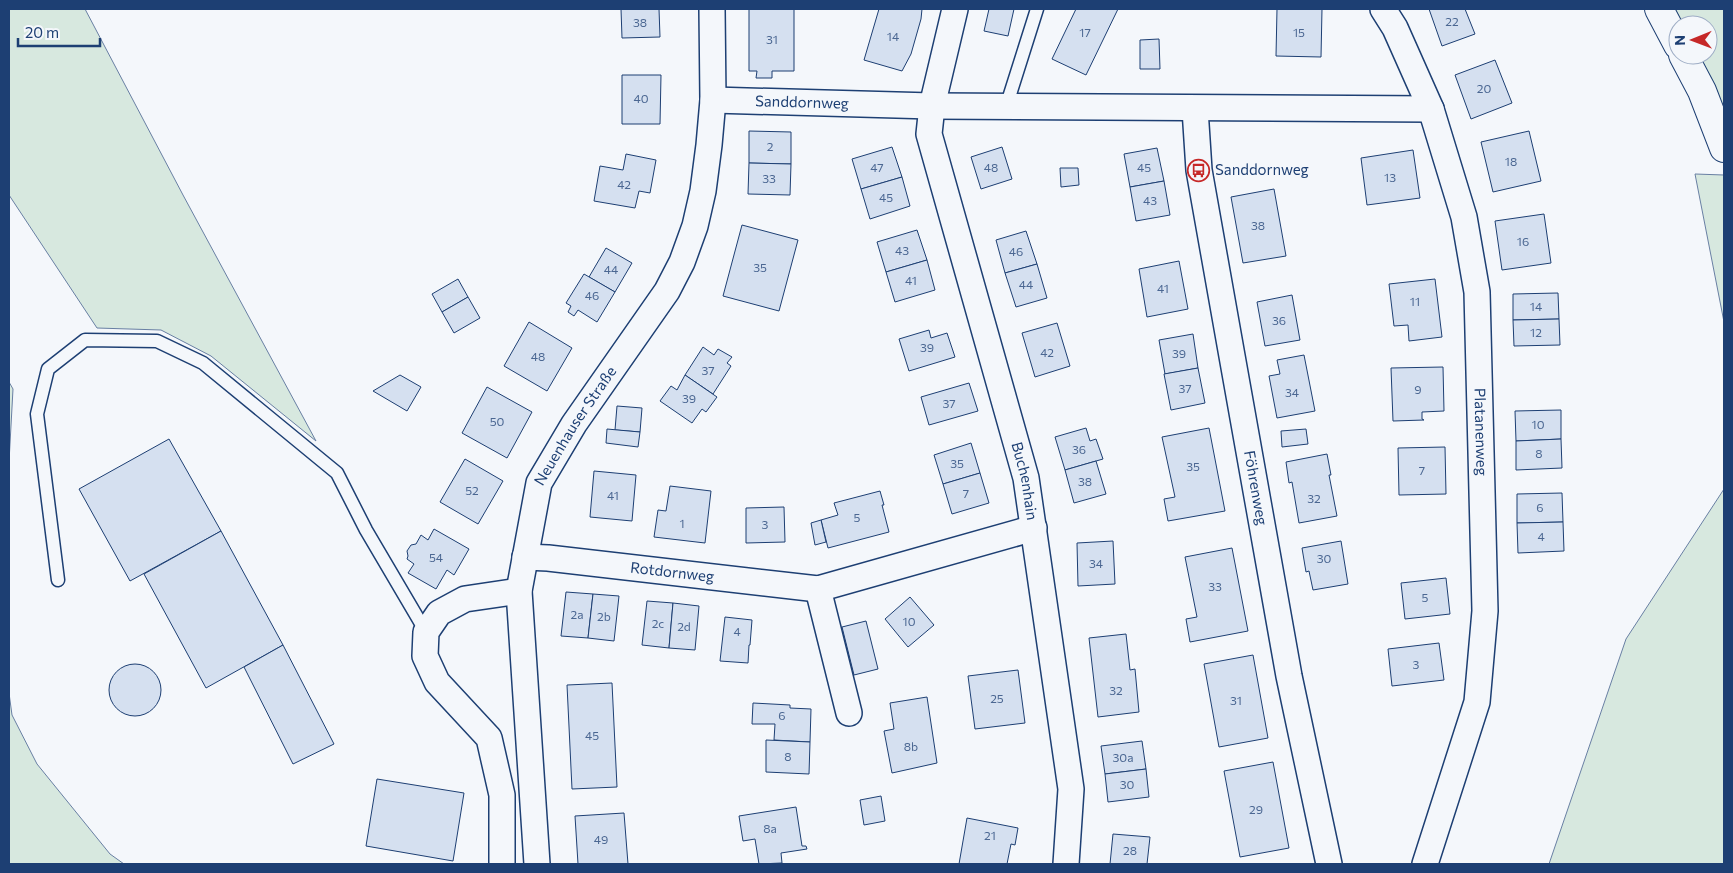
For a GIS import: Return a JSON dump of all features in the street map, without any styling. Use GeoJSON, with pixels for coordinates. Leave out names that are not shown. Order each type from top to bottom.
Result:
{"type":"FeatureCollection","features":[{"type":"Feature","properties":{"kind":"main road"},"geometry":{"type":"LineString","coordinates":[[1658,9],[1668,27]]}},
{"type":"Feature","properties":{"kind":"main road"},"geometry":{"type":"LineString","coordinates":[[1688,65],[1702,91],[1724,148]]}},
{"type":"Feature","properties":{"kind":"street","name":"Neuenhauser Straße"},"geometry":{"type":"LineString","coordinates":[[537,864],[519,591],[539,483],[574,424],[667,291],[682,262],[695,226],[703,191],[709,145],[713,100],[712,9]]}},
{"type":"Feature","properties":{"kind":"street","name":"Buchenhain"},"geometry":{"type":"LineString","coordinates":[[955,9],[932,106],[928,134],[1026,478],[1071,789],[1066,864]]}},
{"type":"Feature","properties":{"kind":"street","name":"Platanenweg"},"geometry":{"type":"LineString","coordinates":[[1383,9],[1394,28],[1431,109],[1464,217],[1477,292],[1485,611],[1478,702],[1425,864]]}},
{"type":"Feature","properties":{"kind":"street","name":"Sanddornweg"},"geometry":{"type":"LineString","coordinates":[[713,100],[1006,107],[1431,109]]}},
{"type":"Feature","properties":{"kind":"street","name":"Föhrenweg"},"geometry":{"type":"LineString","coordinates":[[1195,109],[1199,170],[1230,346],[1290,676],[1329,864]]}},
{"type":"Feature","properties":{"kind":"street","name":"Rotdornweg"},"geometry":{"type":"LineString","coordinates":[[525,557],[548,558],[818,589],[1034,528]]}},
{"type":"Feature","properties":{"kind":"street"},"geometry":{"type":"LineString","coordinates":[[818,589],[850,712]]}},
{"type":"Feature","properties":{"kind":"street"},"geometry":{"type":"LineString","coordinates":[[502,864],[502,795],[489,738],[438,682],[426,656],[426,632],[438,613],[465,599],[519,591]]}},
{"type":"Feature","properties":{"kind":"lane"},"geometry":{"type":"LineString","coordinates":[[1006,107],[1037,9]]}},
{"type":"Feature","properties":{"kind":"lane"},"geometry":{"type":"LineString","coordinates":[[58,580],[37,414],[48,369],[85,340],[157,341],[203,363],[337,473],[366,530],[426,632]]}},
{"type":"Feature","properties":{"kind":"shaded area"},"geometry":{"type":"Polygon","coordinates":[[[9,9],[85,9],[316,441],[211,356],[161,330],[97,328],[9,195],[9,9]]]}},
{"type":"Feature","properties":{"kind":"shaded area"},"geometry":{"type":"Polygon","coordinates":[[[1659,9],[1724,9],[1724,148],[1687,65],[1718,65],[1718,15],[1668,15],[1668,17],[1659,9]]]}},
{"type":"Feature","properties":{"kind":"shaded area"},"geometry":{"type":"Polygon","coordinates":[[[1695,174],[1724,175],[1724,322],[1695,174]]]}},
{"type":"Feature","properties":{"kind":"shaded area"},"geometry":{"type":"Polygon","coordinates":[[[9,382],[13,389],[9,462],[9,382]]]}},
{"type":"Feature","properties":{"kind":"shaded area"},"geometry":{"type":"Polygon","coordinates":[[[1724,489],[1724,864],[1549,864],[1626,639],[1724,489]]]}},
{"type":"Feature","properties":{"kind":"shaded area"},"geometry":{"type":"Polygon","coordinates":[[[9,693],[12,715],[37,764],[110,854],[124,864],[9,864],[9,693]]]}},
{"type":"Feature","properties":{"kind":"building"},"geometry":{"type":"Polygon","coordinates":[[[621,9],[659,9],[660,37],[622,38],[621,9]]]}},
{"type":"Feature","properties":{"kind":"building"},"geometry":{"type":"Polygon","coordinates":[[[749,9],[794,9],[794,71],[772,71],[772,78],[756,78],[757,71],[749,71],[749,9]]]}},
{"type":"Feature","properties":{"kind":"building"},"geometry":{"type":"Polygon","coordinates":[[[879,9],[922,9],[911,54],[902,71],[864,60],[879,9]]]}},
{"type":"Feature","properties":{"kind":"building"},"geometry":{"type":"Polygon","coordinates":[[[989,9],[1014,9],[1008,36],[984,31],[989,9]]]}},
{"type":"Feature","properties":{"kind":"building"},"geometry":{"type":"Polygon","coordinates":[[[1076,9],[1118,9],[1086,75],[1052,59],[1076,9]]]}},
{"type":"Feature","properties":{"kind":"building"},"geometry":{"type":"Polygon","coordinates":[[[1277,9],[1322,9],[1321,57],[1276,56],[1277,9]]]}},
{"type":"Feature","properties":{"kind":"building"},"geometry":{"type":"Polygon","coordinates":[[[1429,9],[1465,9],[1475,34],[1442,46],[1429,9]]]}},
{"type":"Feature","properties":{"kind":"building"},"geometry":{"type":"Polygon","coordinates":[[[1159,39],[1160,69],[1140,69],[1140,40],[1159,39]]]}},
{"type":"Feature","properties":{"kind":"building"},"geometry":{"type":"Polygon","coordinates":[[[1495,60],[1512,103],[1471,119],[1455,75],[1495,60]]]}},
{"type":"Feature","properties":{"kind":"building"},"geometry":{"type":"Polygon","coordinates":[[[622,75],[661,75],[660,124],[622,124],[622,75]]]}},
{"type":"Feature","properties":{"kind":"building"},"geometry":{"type":"Polygon","coordinates":[[[749,131],[791,132],[791,164],[749,163],[749,131]]]}},
{"type":"Feature","properties":{"kind":"building"},"geometry":{"type":"Polygon","coordinates":[[[1529,131],[1541,181],[1493,192],[1481,142],[1529,131]]]}},
{"type":"Feature","properties":{"kind":"building"},"geometry":{"type":"Polygon","coordinates":[[[892,147],[902,177],[861,189],[852,159],[892,147]]]}},
{"type":"Feature","properties":{"kind":"building"},"geometry":{"type":"Polygon","coordinates":[[[1002,147],[1012,179],[981,189],[971,157],[1002,147]]]}},
{"type":"Feature","properties":{"kind":"building"},"geometry":{"type":"Polygon","coordinates":[[[1157,148],[1164,181],[1130,187],[1124,154],[1157,148]]]}},
{"type":"Feature","properties":{"kind":"building"},"geometry":{"type":"Polygon","coordinates":[[[1413,150],[1420,198],[1367,205],[1361,158],[1413,150]]]}},
{"type":"Feature","properties":{"kind":"building"},"geometry":{"type":"Polygon","coordinates":[[[626,154],[656,160],[650,193],[639,191],[635,208],[594,201],[600,166],[623,170],[626,154]]]}},
{"type":"Feature","properties":{"kind":"building"},"geometry":{"type":"Polygon","coordinates":[[[749,163],[791,164],[790,195],[748,194],[749,163]]]}},
{"type":"Feature","properties":{"kind":"building"},"geometry":{"type":"Polygon","coordinates":[[[1060,168],[1078,168],[1079,185],[1061,187],[1060,168]]]}},
{"type":"Feature","properties":{"kind":"building"},"geometry":{"type":"Polygon","coordinates":[[[902,177],[910,206],[870,219],[861,189],[902,177]]]}},
{"type":"Feature","properties":{"kind":"building"},"geometry":{"type":"Polygon","coordinates":[[[1164,181],[1170,215],[1136,221],[1130,187],[1164,181]]]}},
{"type":"Feature","properties":{"kind":"building"},"geometry":{"type":"Polygon","coordinates":[[[1274,189],[1286,256],[1243,263],[1231,197],[1274,189]]]}},
{"type":"Feature","properties":{"kind":"building"},"geometry":{"type":"Polygon","coordinates":[[[1544,214],[1551,263],[1502,270],[1495,221],[1544,214]]]}},
{"type":"Feature","properties":{"kind":"building"},"geometry":{"type":"Polygon","coordinates":[[[742,225],[798,240],[779,311],[723,296],[742,225]]]}},
{"type":"Feature","properties":{"kind":"building"},"geometry":{"type":"Polygon","coordinates":[[[917,230],[927,260],[886,272],[877,242],[917,230]]]}},
{"type":"Feature","properties":{"kind":"building"},"geometry":{"type":"Polygon","coordinates":[[[1026,231],[1037,264],[1005,273],[996,240],[1026,231]]]}},
{"type":"Feature","properties":{"kind":"building"},"geometry":{"type":"Polygon","coordinates":[[[606,248],[632,263],[615,292],[589,277],[606,248]]]}},
{"type":"Feature","properties":{"kind":"building"},"geometry":{"type":"Polygon","coordinates":[[[927,260],[935,290],[895,302],[886,272],[927,260]]]}},
{"type":"Feature","properties":{"kind":"building"},"geometry":{"type":"Polygon","coordinates":[[[1179,261],[1188,309],[1147,317],[1139,269],[1179,261]]]}},
{"type":"Feature","properties":{"kind":"building"},"geometry":{"type":"Polygon","coordinates":[[[1037,264],[1047,298],[1016,307],[1005,273],[1037,264]]]}},
{"type":"Feature","properties":{"kind":"building"},"geometry":{"type":"Polygon","coordinates":[[[584,274],[615,292],[597,322],[578,310],[574,316],[568,312],[571,306],[566,303],[584,274]]]}},
{"type":"Feature","properties":{"kind":"building"},"geometry":{"type":"Polygon","coordinates":[[[458,279],[468,297],[442,312],[432,294],[458,279]]]}},
{"type":"Feature","properties":{"kind":"building"},"geometry":{"type":"Polygon","coordinates":[[[1435,279],[1442,337],[1409,341],[1408,325],[1394,326],[1389,284],[1435,279]]]}},
{"type":"Feature","properties":{"kind":"building"},"geometry":{"type":"Polygon","coordinates":[[[1558,293],[1559,319],[1513,320],[1513,294],[1558,293]]]}},
{"type":"Feature","properties":{"kind":"building"},"geometry":{"type":"Polygon","coordinates":[[[1292,295],[1300,340],[1265,346],[1257,302],[1292,295]]]}},
{"type":"Feature","properties":{"kind":"building"},"geometry":{"type":"Polygon","coordinates":[[[468,297],[480,318],[454,333],[442,312],[468,297]]]}},
{"type":"Feature","properties":{"kind":"building"},"geometry":{"type":"Polygon","coordinates":[[[1559,319],[1560,345],[1514,346],[1513,320],[1559,319]]]}},
{"type":"Feature","properties":{"kind":"building"},"geometry":{"type":"Polygon","coordinates":[[[529,322],[572,348],[547,391],[504,366],[529,322]]]}},
{"type":"Feature","properties":{"kind":"building"},"geometry":{"type":"Polygon","coordinates":[[[1057,323],[1070,366],[1035,377],[1022,333],[1057,323]]]}},
{"type":"Feature","properties":{"kind":"building"},"geometry":{"type":"Polygon","coordinates":[[[929,330],[931,338],[947,333],[955,357],[909,371],[899,339],[929,330]]]}},
{"type":"Feature","properties":{"kind":"building"},"geometry":{"type":"Polygon","coordinates":[[[1193,334],[1198,368],[1165,374],[1159,340],[1193,334]]]}},
{"type":"Feature","properties":{"kind":"building"},"geometry":{"type":"Polygon","coordinates":[[[703,347],[714,355],[718,349],[732,357],[727,363],[731,366],[713,394],[685,375],[703,347]]]}},
{"type":"Feature","properties":{"kind":"building"},"geometry":{"type":"Polygon","coordinates":[[[1304,355],[1315,411],[1277,418],[1269,376],[1280,374],[1277,360],[1304,355]]]}},
{"type":"Feature","properties":{"kind":"building"},"geometry":{"type":"Polygon","coordinates":[[[1443,367],[1444,411],[1422,412],[1422,419],[1424,420],[1393,421],[1391,368],[1443,367]]]}},
{"type":"Feature","properties":{"kind":"building"},"geometry":{"type":"Polygon","coordinates":[[[1198,368],[1205,403],[1171,410],[1164,374],[1198,368]]]}},
{"type":"Feature","properties":{"kind":"building"},"geometry":{"type":"Polygon","coordinates":[[[400,375],[421,387],[407,411],[373,391],[400,375]]]}},
{"type":"Feature","properties":{"kind":"building"},"geometry":{"type":"Polygon","coordinates":[[[685,375],[717,397],[706,412],[702,409],[692,423],[660,401],[671,386],[677,390],[685,375]]]}},
{"type":"Feature","properties":{"kind":"building"},"geometry":{"type":"Polygon","coordinates":[[[969,383],[978,411],[929,425],[921,397],[969,383]]]}},
{"type":"Feature","properties":{"kind":"building"},"geometry":{"type":"Polygon","coordinates":[[[487,387],[532,412],[507,458],[462,433],[487,387]]]}},
{"type":"Feature","properties":{"kind":"building"},"geometry":{"type":"Polygon","coordinates":[[[617,406],[642,408],[640,432],[615,430],[617,406]]]}},
{"type":"Feature","properties":{"kind":"building"},"geometry":{"type":"Polygon","coordinates":[[[1561,410],[1561,439],[1516,441],[1515,411],[1561,410]]]}},
{"type":"Feature","properties":{"kind":"building"},"geometry":{"type":"Polygon","coordinates":[[[1086,428],[1090,441],[1096,439],[1103,459],[1065,470],[1055,437],[1086,428]]]}},
{"type":"Feature","properties":{"kind":"building"},"geometry":{"type":"Polygon","coordinates":[[[1209,428],[1225,511],[1168,521],[1164,499],[1175,497],[1162,437],[1209,428]]]}},
{"type":"Feature","properties":{"kind":"building"},"geometry":{"type":"Polygon","coordinates":[[[607,429],[640,432],[638,447],[606,443],[607,429]]]}},
{"type":"Feature","properties":{"kind":"building"},"geometry":{"type":"Polygon","coordinates":[[[1306,429],[1308,444],[1282,447],[1281,431],[1306,429]]]}},
{"type":"Feature","properties":{"kind":"building"},"geometry":{"type":"Polygon","coordinates":[[[169,439],[221,531],[130,581],[79,489],[169,439]]]}},
{"type":"Feature","properties":{"kind":"building"},"geometry":{"type":"Polygon","coordinates":[[[1561,439],[1562,468],[1516,470],[1516,441],[1561,439]]]}},
{"type":"Feature","properties":{"kind":"building"},"geometry":{"type":"Polygon","coordinates":[[[971,443],[980,473],[943,484],[934,455],[971,443]]]}},
{"type":"Feature","properties":{"kind":"building"},"geometry":{"type":"Polygon","coordinates":[[[1445,447],[1446,494],[1399,495],[1398,448],[1445,447]]]}},
{"type":"Feature","properties":{"kind":"building"},"geometry":{"type":"Polygon","coordinates":[[[1327,454],[1337,516],[1299,523],[1292,482],[1289,483],[1286,462],[1327,454]]]}},
{"type":"Feature","properties":{"kind":"building"},"geometry":{"type":"Polygon","coordinates":[[[465,459],[503,481],[478,524],[440,502],[465,459]]]}},
{"type":"Feature","properties":{"kind":"building"},"geometry":{"type":"Polygon","coordinates":[[[1096,461],[1106,494],[1074,503],[1065,470],[1096,461]]]}},
{"type":"Feature","properties":{"kind":"building"},"geometry":{"type":"Polygon","coordinates":[[[594,471],[636,475],[632,521],[590,517],[594,471]]]}},
{"type":"Feature","properties":{"kind":"building"},"geometry":{"type":"Polygon","coordinates":[[[980,473],[989,503],[952,514],[943,484],[980,473]]]}},
{"type":"Feature","properties":{"kind":"building"},"geometry":{"type":"Polygon","coordinates":[[[670,486],[711,491],[705,543],[654,537],[658,510],[666,511],[670,486]]]}},
{"type":"Feature","properties":{"kind":"building"},"geometry":{"type":"Polygon","coordinates":[[[880,491],[889,532],[828,548],[821,520],[838,515],[834,503],[880,491]]]}},
{"type":"Feature","properties":{"kind":"building"},"geometry":{"type":"Polygon","coordinates":[[[1562,493],[1563,522],[1517,523],[1517,494],[1562,493]]]}},
{"type":"Feature","properties":{"kind":"building"},"geometry":{"type":"Polygon","coordinates":[[[784,507],[785,542],[746,543],[746,508],[784,507]]]}},
{"type":"Feature","properties":{"kind":"building"},"geometry":{"type":"Polygon","coordinates":[[[821,520],[826,542],[815,545],[811,523],[821,520]]]}},
{"type":"Feature","properties":{"kind":"building"},"geometry":{"type":"Polygon","coordinates":[[[1563,522],[1564,551],[1518,553],[1517,523],[1563,522]]]}},
{"type":"Feature","properties":{"kind":"building"},"geometry":{"type":"Polygon","coordinates":[[[434,529],[469,549],[454,575],[447,570],[436,589],[408,573],[414,564],[407,559],[407,551],[411,545],[416,544],[421,535],[428,540],[434,529]]]}},
{"type":"Feature","properties":{"kind":"building"},"geometry":{"type":"Polygon","coordinates":[[[221,531],[283,645],[206,688],[144,574],[221,531]]]}},
{"type":"Feature","properties":{"kind":"building"},"geometry":{"type":"Polygon","coordinates":[[[1113,541],[1115,584],[1078,586],[1077,543],[1113,541]]]}},
{"type":"Feature","properties":{"kind":"building"},"geometry":{"type":"Polygon","coordinates":[[[1341,541],[1348,584],[1313,590],[1309,571],[1306,572],[1302,548],[1341,541]]]}},
{"type":"Feature","properties":{"kind":"building"},"geometry":{"type":"Polygon","coordinates":[[[1232,548],[1248,631],[1190,642],[1186,619],[1197,617],[1185,557],[1232,548]]]}},
{"type":"Feature","properties":{"kind":"building"},"geometry":{"type":"Polygon","coordinates":[[[1446,578],[1450,614],[1405,619],[1401,583],[1446,578]]]}},
{"type":"Feature","properties":{"kind":"building"},"geometry":{"type":"Polygon","coordinates":[[[566,592],[593,594],[588,638],[561,636],[566,592]]]}},
{"type":"Feature","properties":{"kind":"building"},"geometry":{"type":"Polygon","coordinates":[[[593,594],[619,596],[614,641],[588,638],[593,594]]]}},
{"type":"Feature","properties":{"kind":"building"},"geometry":{"type":"Polygon","coordinates":[[[910,597],[934,625],[908,647],[885,619],[910,597]]]}},
{"type":"Feature","properties":{"kind":"building"},"geometry":{"type":"Polygon","coordinates":[[[647,601],[673,603],[669,648],[642,645],[647,601]]]}},
{"type":"Feature","properties":{"kind":"building"},"geometry":{"type":"Polygon","coordinates":[[[673,603],[699,606],[695,650],[669,648],[673,603]]]}},
{"type":"Feature","properties":{"kind":"building"},"geometry":{"type":"Polygon","coordinates":[[[725,617],[752,620],[748,663],[720,661],[725,617]]]}},
{"type":"Feature","properties":{"kind":"building"},"geometry":{"type":"Polygon","coordinates":[[[866,621],[878,669],[854,675],[842,627],[866,621]]]}},
{"type":"Feature","properties":{"kind":"building"},"geometry":{"type":"Polygon","coordinates":[[[1126,634],[1130,670],[1135,669],[1139,712],[1098,717],[1089,638],[1126,634]]]}},
{"type":"Feature","properties":{"kind":"building"},"geometry":{"type":"Polygon","coordinates":[[[1439,643],[1444,680],[1392,686],[1388,649],[1439,643]]]}},
{"type":"Feature","properties":{"kind":"building"},"geometry":{"type":"Polygon","coordinates":[[[283,645],[334,744],[293,764],[244,667],[283,645]]]}},
{"type":"Feature","properties":{"kind":"building"},"geometry":{"type":"Polygon","coordinates":[[[1253,655],[1268,738],[1219,747],[1204,664],[1253,655]]]}},
{"type":"Feature","properties":{"kind":"building"},"geometry":{"type":"Polygon","coordinates":[[[135,664],[145,666],[153,672],[159,680],[161,690],[159,700],[153,708],[145,714],[135,716],[125,714],[117,708],[111,700],[109,690],[111,680],[117,672],[125,666],[135,664]]]}},
{"type":"Feature","properties":{"kind":"building"},"geometry":{"type":"Polygon","coordinates":[[[1018,670],[1025,723],[975,729],[968,676],[1018,670]]]}},
{"type":"Feature","properties":{"kind":"building"},"geometry":{"type":"Polygon","coordinates":[[[612,683],[617,787],[572,789],[567,685],[612,683]]]}},
{"type":"Feature","properties":{"kind":"building"},"geometry":{"type":"Polygon","coordinates":[[[927,697],[937,763],[892,773],[884,731],[894,729],[890,703],[927,697]]]}},
{"type":"Feature","properties":{"kind":"building"},"geometry":{"type":"Polygon","coordinates":[[[753,703],[790,705],[790,708],[811,709],[810,742],[774,740],[775,724],[752,724],[753,703]]]}},
{"type":"Feature","properties":{"kind":"building"},"geometry":{"type":"Polygon","coordinates":[[[766,740],[810,742],[809,774],[766,772],[766,740]]]}},
{"type":"Feature","properties":{"kind":"building"},"geometry":{"type":"Polygon","coordinates":[[[1142,741],[1146,769],[1105,774],[1101,746],[1142,741]]]}},
{"type":"Feature","properties":{"kind":"building"},"geometry":{"type":"Polygon","coordinates":[[[1273,762],[1289,848],[1240,857],[1224,771],[1273,762]]]}},
{"type":"Feature","properties":{"kind":"building"},"geometry":{"type":"Polygon","coordinates":[[[1146,769],[1149,797],[1108,802],[1105,774],[1146,769]]]}},
{"type":"Feature","properties":{"kind":"building"},"geometry":{"type":"Polygon","coordinates":[[[377,779],[464,793],[453,861],[366,846],[377,779]]]}},
{"type":"Feature","properties":{"kind":"building"},"geometry":{"type":"Polygon","coordinates":[[[881,796],[885,821],[864,825],[860,800],[881,796]]]}},
{"type":"Feature","properties":{"kind":"building"},"geometry":{"type":"Polygon","coordinates":[[[796,807],[802,846],[806,846],[807,849],[781,853],[782,863],[759,864],[755,839],[743,841],[739,816],[796,807]]]}},
{"type":"Feature","properties":{"kind":"building"},"geometry":{"type":"Polygon","coordinates":[[[624,813],[628,864],[578,864],[575,816],[624,813]]]}},
{"type":"Feature","properties":{"kind":"building"},"geometry":{"type":"Polygon","coordinates":[[[967,818],[1018,828],[1015,845],[1011,844],[1007,864],[959,864],[967,818]]]}},
{"type":"Feature","properties":{"kind":"building"},"geometry":{"type":"Polygon","coordinates":[[[1113,834],[1150,837],[1147,864],[1110,864],[1113,834]]]}},
{"type":"Feature","properties":{"kind":"place","name":"Sanddornweg"},"geometry":{"type":"Point","coordinates":[1199,170]}}]}
